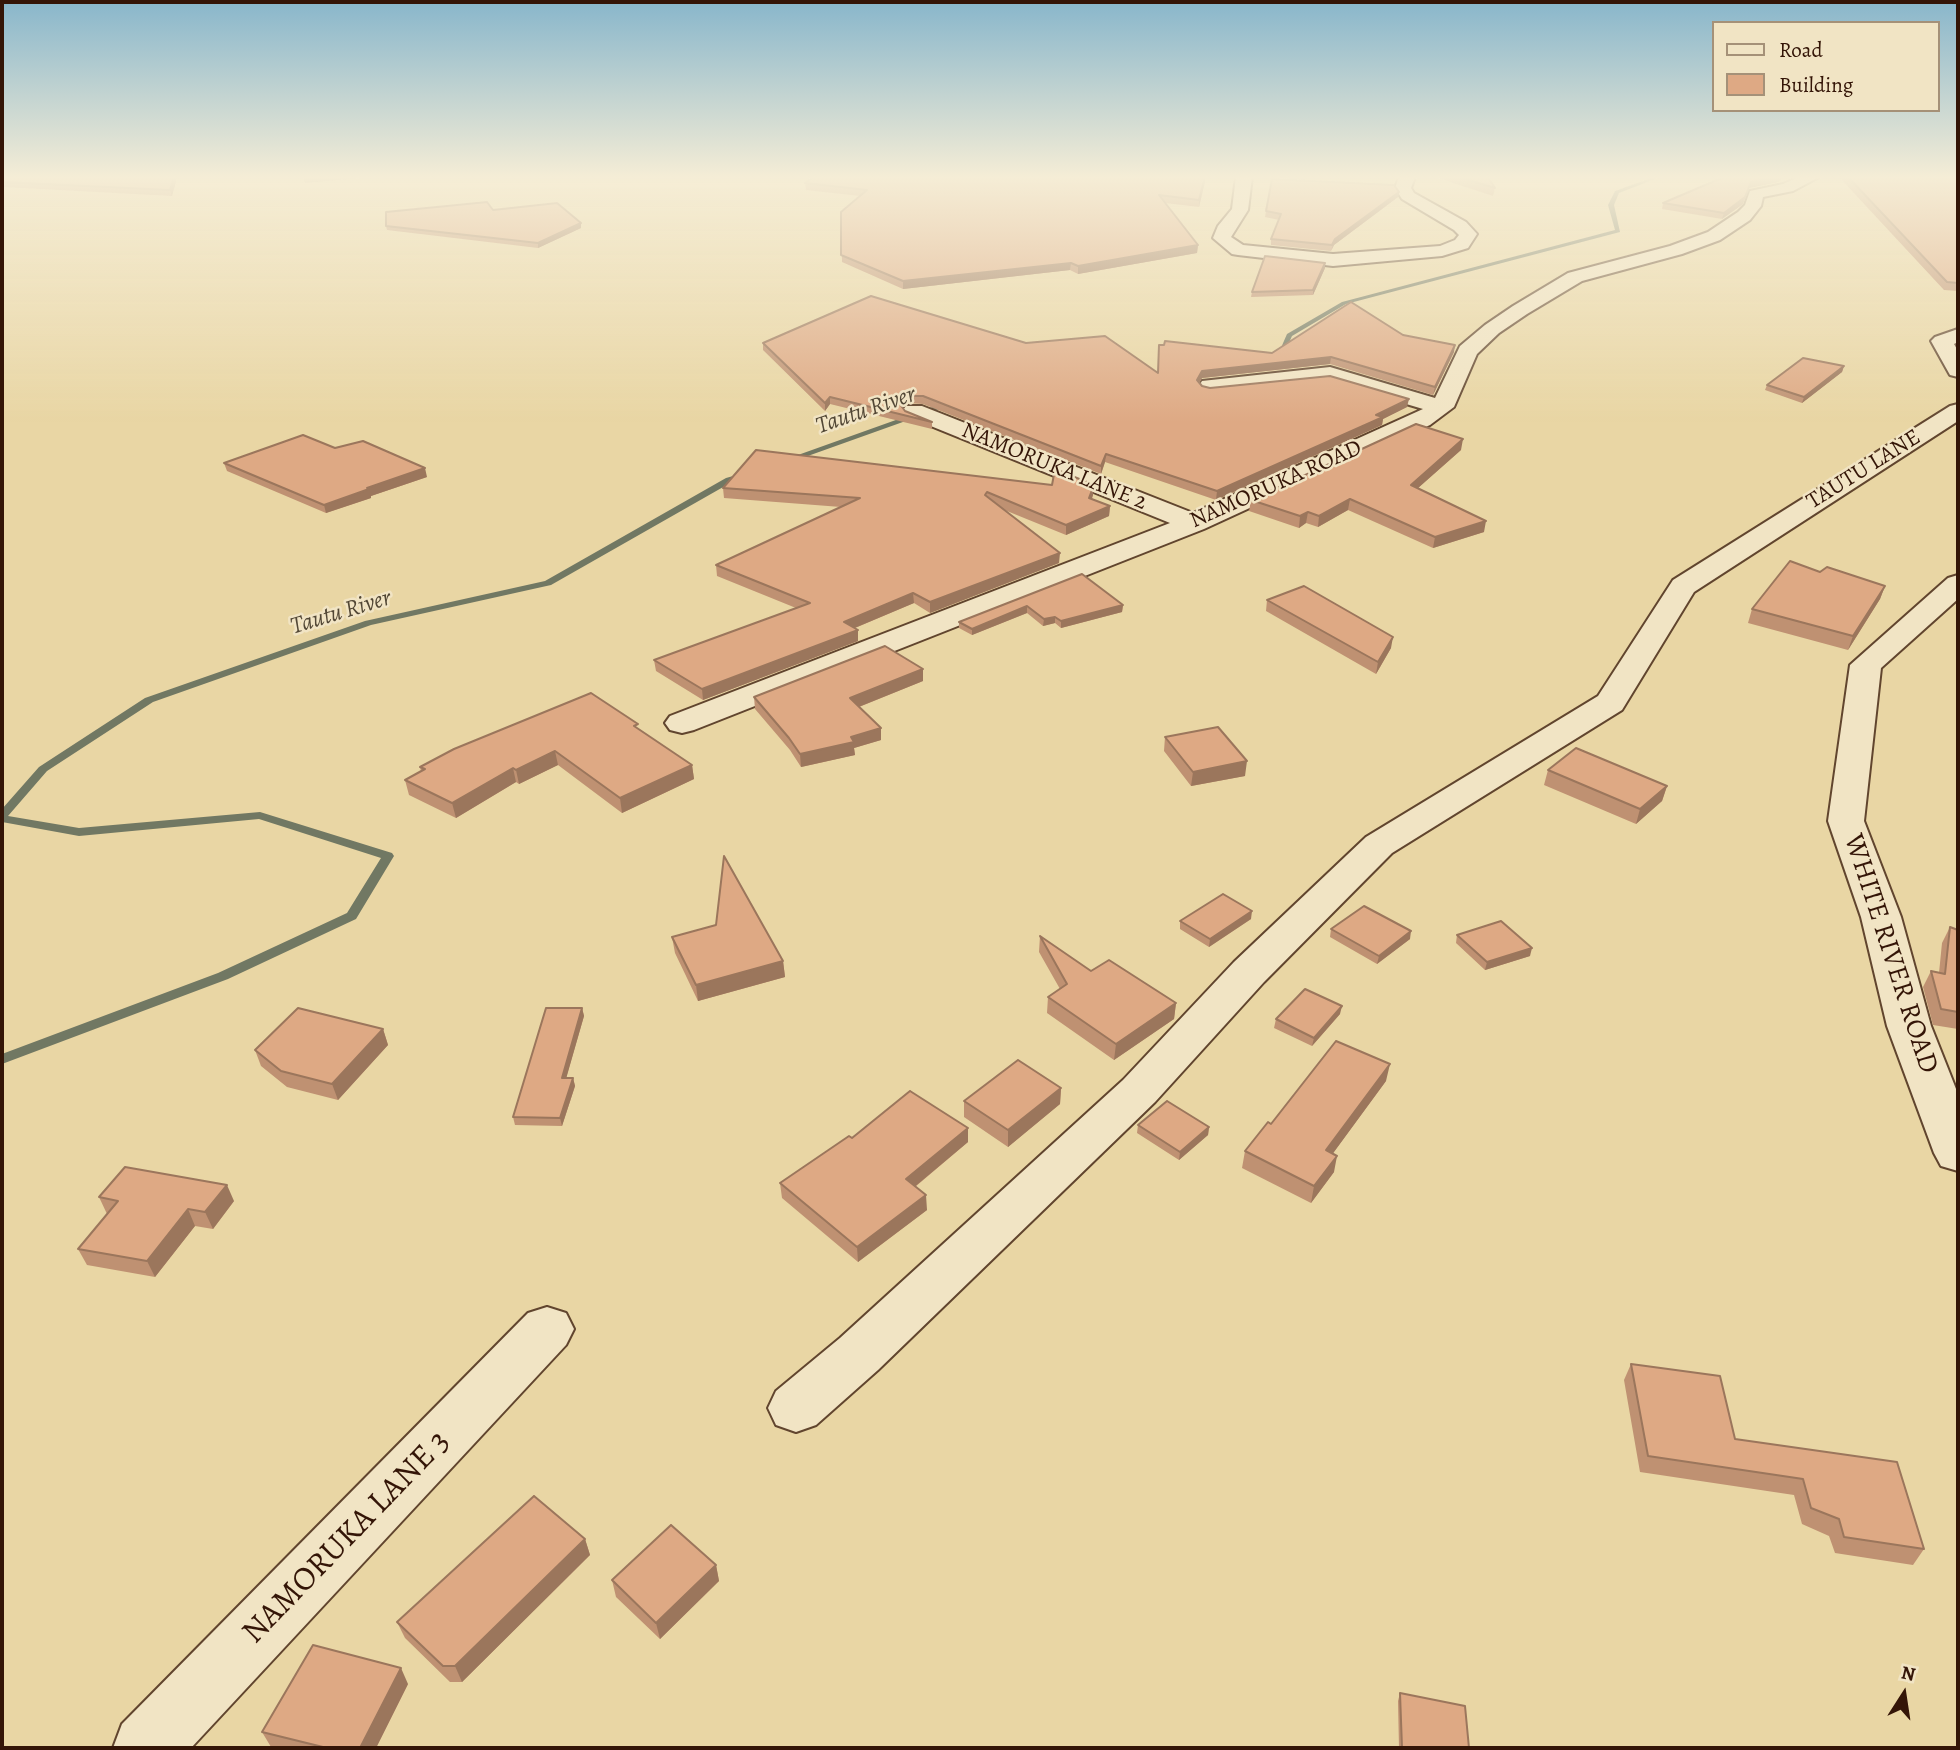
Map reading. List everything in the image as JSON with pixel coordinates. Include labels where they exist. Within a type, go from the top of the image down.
[{"type":"street","points":[[1320,259],[1349,259]]},
{"type":"street","points":[[1210,386],[1330,374],[1442,407],[1468,351],[1492,329],[1575,277],[1644,259]]},
{"type":"street","points":[[1958,335],[1942,341],[1958,370]]},
{"type":"street","name":"NAMORUKA ROAD","points":[[682,723],[1194,523],[1422,420],[1442,407]]},
{"type":"street","name":"NAMORUKA LANE 2","points":[[914,411],[1194,523]]},
{"type":"street","name":"TAUTU LANE","points":[[796,1408],[859,1354],[1139,1091],[1249,972],[1378,845],[1610,703],[1683,586],[1958,411]]},
{"type":"street","name":"WHITE RIVER ROAD","points":[[1958,584],[1866,665],[1846,821],[1881,917],[1909,1026],[1958,1153]]},
{"type":"street","name":"NAMORUKA LANE 3","points":[[146,1748],[547,1329]]},
{"type":"building","points":[[850,259],[1120,259],[1078,266],[1071,263],[903,281]]},
{"type":"building","points":[[1264,259],[1325,263],[1313,290],[1252,292]]},
{"type":"building","points":[[1925,259],[1958,259],[1958,283],[1947,282]]},
{"type":"building","points":[[871,296],[1026,343],[1105,336],[1158,373],[1159,345],[1164,345],[1165,341],[1272,353],[1351,302],[1403,335],[1455,345],[1435,387],[1331,357],[1202,371],[1197,380],[1202,386],[1210,388],[1330,376],[1409,399],[1376,415],[1383,417],[1217,491],[1106,454],[1101,466],[923,396],[906,396],[899,403],[905,411],[932,422],[830,397],[825,403],[763,343]]},
{"type":"building","points":[[1803,358],[1844,366],[1804,397],[1767,385]]},
{"type":"building","points":[[1416,424],[1463,439],[1411,485],[1486,521],[1435,537],[1350,499],[1319,516],[1308,512],[1300,516],[1251,500]]},
{"type":"building","points":[[303,435],[335,448],[363,441],[425,468],[324,505],[224,463]]},
{"type":"building","points":[[756,450],[1052,485],[1055,469],[1094,485],[1089,498],[1110,506],[1066,525],[987,492],[985,495],[1060,553],[930,602],[913,593],[844,622],[858,630],[702,689],[654,660],[810,603],[716,565],[860,498],[723,488]]},
{"type":"building","points":[[1790,561],[1820,572],[1827,567],[1885,586],[1853,636],[1752,609]]},
{"type":"building","points":[[1082,574],[1123,605],[1061,621],[1055,617],[1044,619],[1027,606],[972,629],[959,622]]},
{"type":"building","points":[[1304,586],[1393,637],[1378,662],[1267,600]]},
{"type":"building","points":[[885,646],[923,669],[850,698],[881,728],[851,737],[854,742],[800,754],[754,697]]},
{"type":"building","points":[[591,693],[692,765],[620,798],[555,751],[516,770],[513,768],[452,803],[405,780],[425,769],[420,767],[454,749]]},
{"type":"building","points":[[1218,727],[1247,761],[1193,772],[1165,737]]},
{"type":"building","points":[[1576,748],[1667,786],[1640,809],[1548,770]]},
{"type":"building","points":[[724,856],[783,961],[696,985],[672,937],[716,925]]},
{"type":"building","points":[[1223,894],[1252,911],[1210,939],[1180,921]]},
{"type":"building","points":[[1364,906],[1411,931],[1379,956],[1331,929]]},
{"type":"building","points":[[1501,921],[1532,948],[1487,962],[1457,935]]},
{"type":"building","points":[[1950,927],[1958,930],[1958,1012],[1941,1009],[1931,971],[1945,974]]},
{"type":"building","points":[[1040,936],[1091,971],[1109,960],[1176,1003],[1116,1044],[1048,997],[1067,984]]},
{"type":"building","points":[[1305,989],[1342,1006],[1314,1038],[1276,1019]]},
{"type":"building","points":[[298,1008],[383,1029],[332,1084],[281,1071],[255,1050]]},
{"type":"building","points":[[546,1008],[582,1008],[562,1078],[573,1078],[560,1118],[513,1117]]},
{"type":"building","points":[[1336,1041],[1390,1064],[1326,1150],[1337,1156],[1314,1186],[1245,1151],[1268,1122],[1271,1124]]},
{"type":"building","points":[[1018,1060],[1061,1088],[1008,1130],[964,1101]]},
{"type":"building","points":[[910,1091],[968,1128],[906,1179],[926,1195],[857,1247],[780,1183],[849,1136],[852,1138]]},
{"type":"building","points":[[1167,1101],[1209,1127],[1180,1152],[1138,1125]]},
{"type":"building","points":[[125,1167],[227,1185],[205,1212],[188,1209],[147,1261],[78,1249],[118,1201],[99,1197]]},
{"type":"building","points":[[1631,1364],[1720,1376],[1735,1439],[1897,1462],[1924,1549],[1844,1537],[1839,1519],[1811,1508],[1803,1479],[1648,1456]]},
{"type":"building","points":[[534,1496],[585,1539],[455,1666],[443,1666],[397,1622]]},
{"type":"building","points":[[671,1525],[716,1565],[656,1623],[612,1580]]},
{"type":"building","points":[[313,1645],[401,1668],[360,1748],[327,1748],[262,1732]]},
{"type":"building","points":[[1400,1693],[1465,1706],[1469,1748],[1402,1748]]},
{"type":"waterway","name":"Tautu River","points":[[1280,357],[1289,335],[1344,303],[1513,259]]},
{"type":"waterway","name":"Tautu River","points":[[788,460],[952,403]]},
{"type":"waterway","name":"Tautu River","points":[[2,816],[43,769],[149,700],[368,623],[548,583],[729,480],[744,475]]},
{"type":"waterway","name":"Tautu River","points":[[2,819],[79,832],[260,815],[388,856],[352,916],[223,976],[2,1059]]}]
